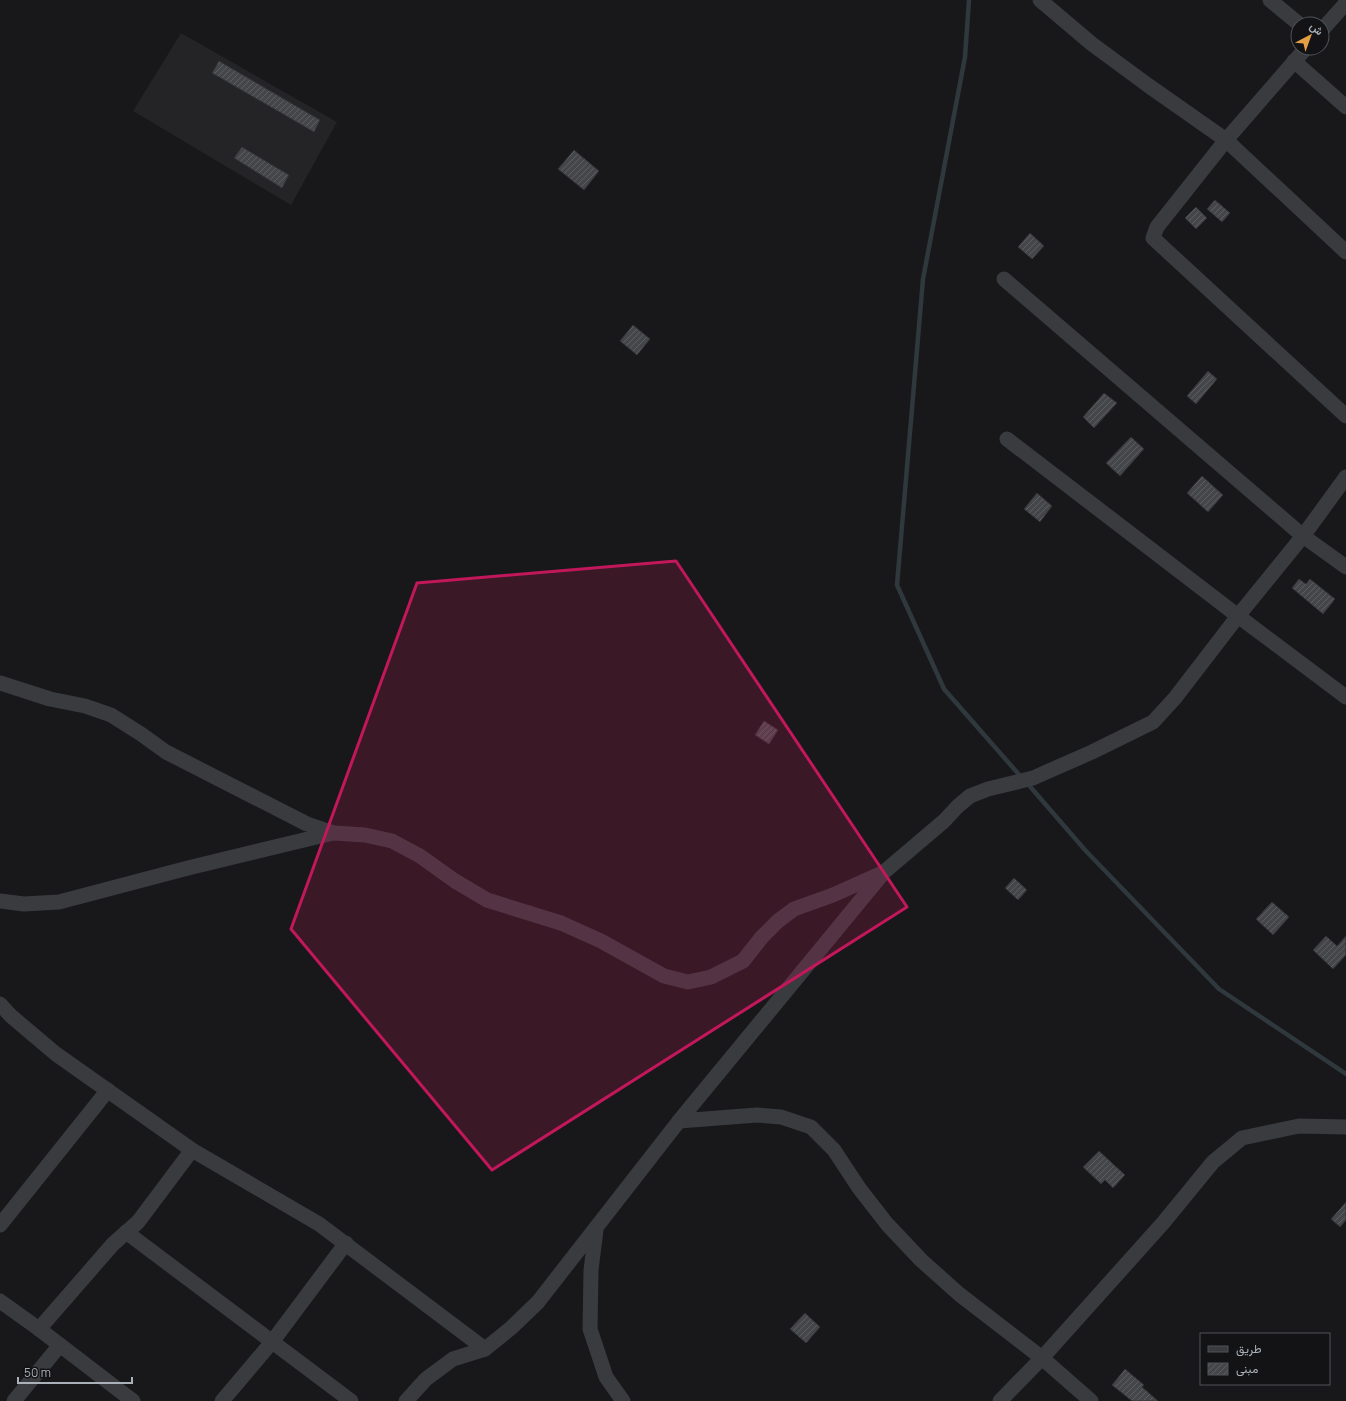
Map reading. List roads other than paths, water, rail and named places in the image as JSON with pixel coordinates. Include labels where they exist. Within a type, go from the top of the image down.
[{"type":"street","points":[[1040,0],[1092,44],[1226,140],[1346,252]]},
{"type":"street","points":[[1270,0],[1290,17]]},
{"type":"street","points":[[1330,21],[1346,3]]},
{"type":"street","points":[[1299,56],[1226,140],[1157,227],[1153,238],[1346,416]]},
{"type":"street","points":[[1294,61],[1346,107]]},
{"type":"street","points":[[1004,279],[1302,536],[1346,567]]},
{"type":"street","points":[[1007,439],[1346,697]]},
{"type":"street","points":[[406,1401],[426,1379],[453,1359],[485,1348],[511,1328],[538,1302],[679,1121],[884,872],[944,821],[970,796],[988,789],[1033,778],[1092,752],[1153,722],[1175,698],[1302,536],[1346,477]]},
{"type":"street","points":[[0,683],[50,699],[85,706],[111,715],[166,752],[307,824],[334,833],[365,835],[392,841],[420,856],[455,881],[487,900],[561,923],[600,941],[664,976],[688,982],[711,977],[743,961],[762,937],[778,921],[794,909],[833,895],[884,872]]},
{"type":"street","points":[[0,901],[24,904],[58,902],[188,868],[334,833]]},
{"type":"street","points":[[0,1004],[11,1016],[56,1054],[192,1150],[319,1224],[485,1348]]},
{"type":"street","points":[[0,1225],[108,1090]]},
{"type":"street","points":[[679,1121],[757,1115],[781,1117],[811,1128],[834,1150],[859,1188],[887,1224],[921,1260],[960,1294],[1042,1358],[1091,1401]]},
{"type":"street","points":[[1000,1401],[1042,1358],[1163,1223],[1212,1162],[1242,1138],[1299,1126],[1346,1127]]},
{"type":"street","points":[[39,1329],[113,1244],[138,1222],[192,1150]]},
{"type":"street","points":[[596,1229],[591,1270],[590,1329],[606,1378],[623,1401]]},
{"type":"street","points":[[126,1232],[351,1401]]},
{"type":"street","points":[[222,1401],[272,1342],[346,1243]]},
{"type":"street","points":[[0,1301],[133,1401]]},
{"type":"street","points":[[14,1401],[60,1345]]},
{"type":"waterway","points":[[969,0],[965,57],[923,279],[897,585],[944,689],[1022,778]]},
{"type":"waterway","points":[[1027,783],[1085,850],[1219,989],[1346,1074]]}]
